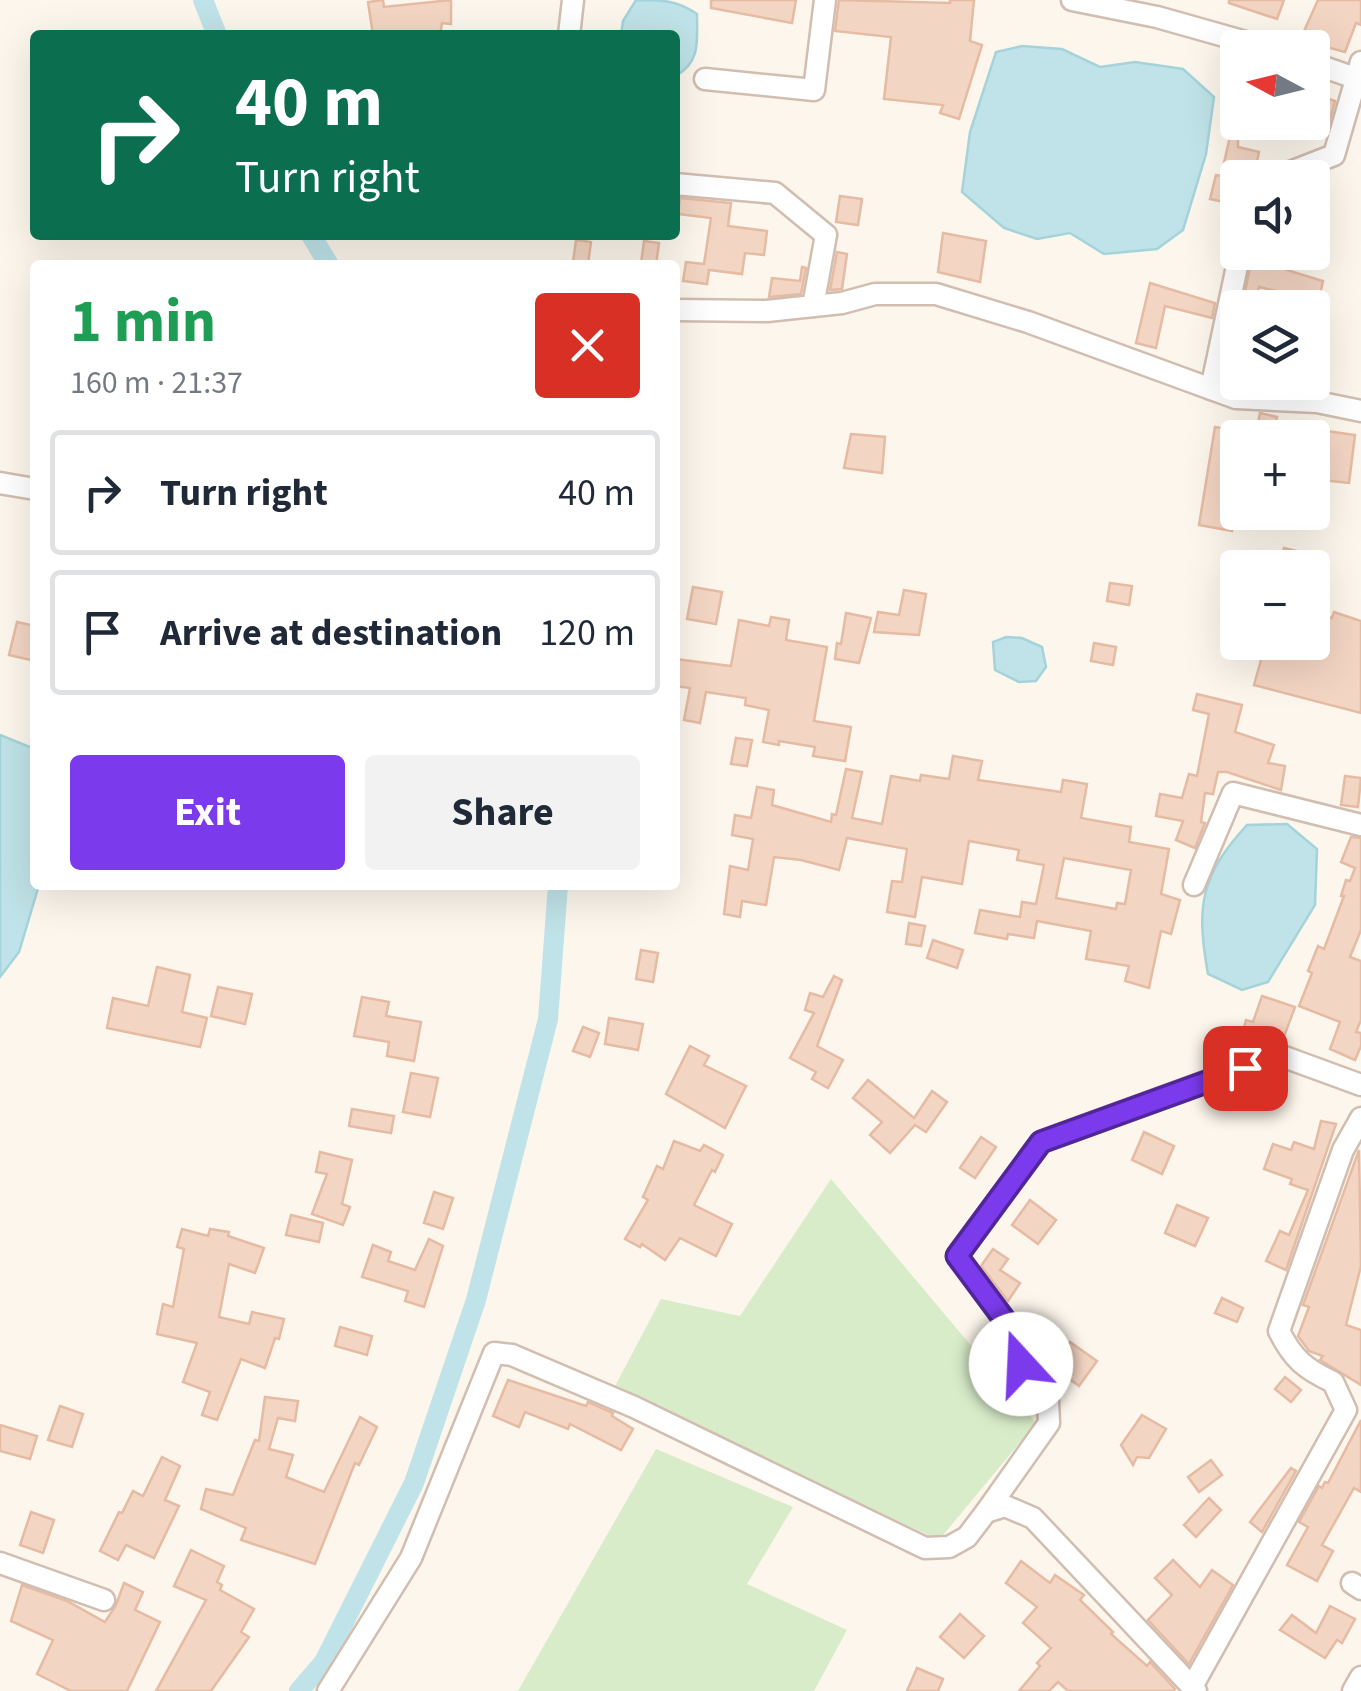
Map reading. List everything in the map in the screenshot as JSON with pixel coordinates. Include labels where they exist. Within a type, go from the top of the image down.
[{"type":"street","points":[[570,30],[573,0]]},
{"type":"street","points":[[705,79],[814,90],[825,0]]},
{"type":"street","points":[[1072,0],[1159,8],[1220,31]]},
{"type":"street","points":[[1321,160],[1334,155],[1359,74],[1330,67]]},
{"type":"street","points":[[680,184],[775,193],[826,235],[813,306]]},
{"type":"street","points":[[1211,389],[1236,270]]},
{"type":"street","points":[[680,310],[768,310],[875,294],[936,294],[1028,322],[1236,398],[1318,402],[1361,410]]},
{"type":"street","points":[[0,483],[30,488]]},
{"type":"street","points":[[1194,885],[1234,793],[1361,825]]},
{"type":"street","points":[[328,1691],[411,1558],[494,1353],[512,1355],[634,1407],[925,1548],[949,1547],[967,1537],[1049,1423],[1048,1401],[1021,1364],[1015,1334],[957,1256],[1041,1142],[1279,1055],[1361,1085]]},
{"type":"street","points":[[986,1512],[1005,1506],[1033,1518],[1194,1688],[1346,1410],[1333,1382],[1290,1354],[1279,1331],[1343,1150],[1361,1118]]},
{"type":"street","points":[[0,1563],[104,1600]]},
{"type":"street","points":[[1353,1691],[1361,1678]]},
{"type":"green space","points":[[831,1179],[1036,1423],[939,1540],[613,1390],[661,1299],[740,1316]]},
{"type":"green space","points":[[656,1449],[793,1507],[747,1584],[847,1630],[814,1691],[518,1691]]},
{"type":"water","points":[[636,0],[683,6],[697,14],[693,58],[680,73],[680,30],[622,30]]},
{"type":"water","points":[[1022,46],[1062,49],[1100,67],[1135,62],[1183,69],[1214,97],[1206,154],[1183,230],[1157,249],[1104,254],[1070,233],[1037,239],[1004,228],[962,192],[970,132],[996,52]]},
{"type":"water","points":[[1006,637],[1022,638],[1042,647],[1046,667],[1036,681],[1019,682],[995,670],[993,642]]},
{"type":"water","points":[[0,735],[30,747],[30,890],[38,890],[19,952],[0,977]]},
{"type":"water","points":[[1287,824],[1317,849],[1315,905],[1268,982],[1242,990],[1208,974],[1202,930],[1205,894],[1219,860],[1247,825]]},
{"type":"building","points":[[383,0],[384,7],[451,0],[451,24],[442,23],[441,30],[372,30],[368,2]]},
{"type":"building","points":[[711,0],[796,0],[792,23],[711,8]]},
{"type":"building","points":[[839,0],[974,0],[970,41],[982,45],[959,119],[940,113],[943,105],[884,99],[891,37],[835,31]]},
{"type":"building","points":[[1229,0],[1284,0],[1277,19]]},
{"type":"building","points":[[1318,0],[1361,0],[1361,25],[1356,23],[1345,52],[1330,48],[1330,30],[1304,30]]},
{"type":"building","points":[[1229,140],[1238,140],[1238,147],[1259,152],[1257,160],[1225,160]]},
{"type":"building","points":[[1216,175],[1220,176],[1220,201],[1210,199]]},
{"type":"building","points":[[840,196],[862,199],[858,225],[836,222]]},
{"type":"building","points":[[680,198],[731,203],[728,226],[767,231],[764,255],[745,253],[742,274],[709,270],[707,284],[683,281],[686,262],[704,264],[711,218],[680,214]]},
{"type":"building","points":[[943,233],[986,241],[980,282],[938,272]]},
{"type":"building","points":[[576,240],[591,242],[589,260],[573,260]]},
{"type":"building","points":[[644,241],[659,243],[657,260],[641,260]]},
{"type":"building","points":[[837,252],[847,254],[842,289],[830,290]]},
{"type":"building","points":[[802,267],[806,268],[801,294],[769,297],[772,278],[800,281]]},
{"type":"building","points":[[1249,270],[1287,270],[1323,281],[1321,290],[1246,290]]},
{"type":"building","points":[[1150,283],[1215,303],[1212,318],[1165,306],[1156,348],[1136,343]]},
{"type":"building","points":[[1260,413],[1277,417],[1276,420],[1259,420]]},
{"type":"building","points":[[1215,427],[1220,428],[1220,529],[1199,525]]},
{"type":"building","points":[[1330,431],[1355,435],[1349,483],[1330,481]]},
{"type":"building","points":[[851,434],[885,437],[882,473],[844,468]]},
{"type":"building","points":[[1110,583],[1132,586],[1129,605],[1107,601]]},
{"type":"building","points":[[693,587],[722,592],[716,624],[687,619]]},
{"type":"building","points":[[904,590],[926,594],[919,635],[874,632],[878,612],[899,615]]},
{"type":"building","points":[[1334,612],[1361,621],[1361,713],[1254,685],[1261,660],[1330,660]]},
{"type":"building","points":[[846,613],[871,618],[859,663],[835,659]]},
{"type":"building","points":[[771,617],[789,620],[786,640],[827,647],[814,721],[851,727],[845,761],[813,756],[815,747],[763,742],[769,710],[745,705],[746,698],[706,692],[700,723],[684,720],[690,688],[680,687],[680,660],[731,666],[739,620],[769,626]]},
{"type":"building","points":[[17,622],[30,625],[30,660],[9,655]]},
{"type":"building","points":[[1094,643],[1116,647],[1113,665],[1091,661]]},
{"type":"building","points":[[1197,694],[1242,705],[1235,732],[1274,745],[1268,763],[1285,766],[1281,790],[1218,772],[1213,794],[1205,793],[1201,822],[1205,823],[1195,848],[1176,840],[1183,821],[1156,816],[1160,794],[1182,798],[1189,774],[1197,776],[1209,714],[1193,710]]},
{"type":"building","points":[[736,738],[752,740],[747,766],[731,764]]},
{"type":"building","points":[[953,756],[982,761],[978,780],[1061,792],[1063,780],[1087,784],[1081,818],[1131,827],[1129,842],[1169,849],[1161,894],[1180,900],[1171,934],[1161,931],[1149,988],[1125,981],[1129,966],[1086,959],[1091,931],[1037,921],[1034,938],[1008,934],[1007,939],[975,933],[980,910],[1020,917],[1022,902],[1036,904],[1044,865],[1017,860],[1019,850],[969,841],[962,884],[922,877],[915,917],[887,912],[892,881],[902,882],[907,849],[847,838],[839,870],[774,857],[766,905],[742,901],[740,917],[724,914],[730,866],[748,870],[753,839],[732,835],[735,815],[751,818],[757,787],[774,790],[772,805],[831,822],[846,769],[862,772],[852,818],[882,824],[891,776],[920,781],[921,775],[949,779]],"holes":[[[1064,858],[1131,870],[1125,904],[1117,903],[1116,909],[1056,898]]]},
{"type":"building","points":[[1345,776],[1361,778],[1358,807],[1341,805]]},
{"type":"building","points":[[1351,837],[1361,838],[1361,930],[1350,957],[1361,961],[1361,1020],[1356,1032],[1361,1033],[1361,1046],[1355,1060],[1330,1049],[1340,1022],[1299,1006],[1318,946],[1324,949],[1346,880],[1350,881],[1355,868],[1341,862]]},
{"type":"building","points":[[909,923],[925,926],[921,946],[906,944]]},
{"type":"building","points":[[933,940],[963,950],[957,968],[927,958]]},
{"type":"building","points":[[641,950],[658,953],[653,982],[636,979]]},
{"type":"building","points":[[157,967],[190,975],[182,1012],[207,1018],[200,1047],[107,1028],[113,998],[148,1006]]},
{"type":"building","points":[[834,976],[842,980],[817,1046],[843,1060],[828,1088],[812,1079],[816,1072],[790,1058],[814,1013],[805,1010],[810,993],[823,997]]},
{"type":"building","points":[[218,987],[252,994],[245,1024],[211,1016]]},
{"type":"building","points":[[1262,996],[1295,1007],[1282,1042],[1269,1044],[1242,1036],[1246,1020],[1253,1022]]},
{"type":"building","points":[[362,997],[389,1002],[386,1016],[421,1022],[414,1061],[387,1056],[389,1042],[354,1036]]},
{"type":"building","points":[[609,1018],[643,1024],[638,1050],[605,1044]]},
{"type":"building","points":[[583,1027],[599,1033],[590,1057],[573,1051]]},
{"type":"building","points":[[690,1046],[709,1056],[704,1065],[746,1086],[725,1128],[666,1094]]},
{"type":"building","points":[[411,1073],[438,1078],[430,1117],[403,1112]]},
{"type":"building","points":[[868,1080],[914,1118],[932,1091],[947,1102],[926,1132],[915,1125],[890,1153],[870,1135],[882,1122],[853,1098]]},
{"type":"building","points":[[352,1109],[394,1116],[391,1133],[349,1126]]},
{"type":"building","points":[[1321,1121],[1336,1124],[1286,1270],[1266,1261],[1280,1231],[1289,1235],[1308,1190],[1290,1184],[1292,1179],[1264,1169],[1273,1144],[1291,1150],[1294,1142],[1314,1149]]},
{"type":"building","points":[[1144,1132],[1174,1146],[1162,1174],[1132,1160]]},
{"type":"building","points":[[981,1137],[996,1147],[975,1178],[960,1168]]},
{"type":"building","points":[[674,1141],[700,1151],[704,1145],[723,1155],[694,1205],[732,1224],[716,1256],[680,1238],[665,1260],[642,1244],[640,1247],[625,1239],[648,1200],[643,1197],[657,1166],[663,1169]]},
{"type":"building","points":[[1359,1150],[1361,1266],[1346,1325],[1361,1330],[1361,1385],[1320,1360],[1323,1356],[1309,1351],[1298,1336],[1309,1307],[1303,1305]]},
{"type":"building","points":[[320,1152],[352,1160],[342,1204],[350,1207],[343,1225],[312,1214],[327,1174],[316,1172]]},
{"type":"building","points":[[434,1192],[453,1198],[443,1229],[424,1223]]},
{"type":"building","points":[[1030,1200],[1056,1220],[1038,1244],[1012,1225]]},
{"type":"building","points":[[1177,1205],[1208,1218],[1195,1246],[1165,1233]]},
{"type":"building","points":[[291,1215],[323,1223],[319,1242],[286,1235]]},
{"type":"building","points":[[182,1229],[208,1236],[210,1229],[229,1232],[228,1236],[264,1248],[255,1273],[229,1264],[219,1317],[249,1324],[252,1312],[284,1319],[265,1368],[241,1359],[217,1420],[202,1415],[210,1392],[183,1382],[197,1343],[157,1334],[163,1304],[173,1307],[184,1249],[177,1247]]},
{"type":"building","points":[[429,1239],[443,1246],[424,1307],[405,1301],[408,1291],[362,1277],[373,1245],[391,1252],[388,1261],[415,1270]]},
{"type":"building","points":[[993,1249],[1008,1259],[1000,1270],[1020,1283],[1008,1301],[981,1266]]},
{"type":"building","points":[[1222,1298],[1243,1308],[1237,1322],[1215,1313]]},
{"type":"building","points":[[340,1327],[372,1336],[367,1355],[335,1346]]},
{"type":"building","points":[[1070,1342],[1097,1361],[1079,1386],[1052,1366]]},
{"type":"building","points":[[1285,1377],[1301,1390],[1291,1402],[1275,1389]]},
{"type":"building","points":[[508,1380],[586,1406],[588,1402],[613,1413],[633,1429],[621,1450],[570,1424],[568,1429],[525,1412],[519,1427],[493,1416]]},
{"type":"building","points":[[265,1397],[298,1401],[295,1421],[278,1418],[269,1449],[293,1455],[286,1477],[324,1492],[360,1417],[377,1427],[359,1465],[355,1463],[315,1564],[241,1540],[246,1528],[201,1509],[206,1489],[233,1495],[255,1440],[259,1441]]},
{"type":"building","points":[[60,1406],[83,1414],[72,1447],[48,1440]]},
{"type":"building","points":[[1142,1415],[1166,1429],[1149,1458],[1137,1457],[1133,1465],[1121,1445]]},
{"type":"building","points":[[1361,1420],[1361,1492],[1354,1488],[1322,1545],[1333,1551],[1317,1581],[1287,1565],[1308,1527],[1299,1522],[1319,1486],[1328,1483]]},
{"type":"building","points":[[0,1425],[37,1436],[30,1459],[0,1451]]},
{"type":"building","points":[[162,1457],[180,1466],[165,1500],[179,1506],[154,1558],[126,1545],[118,1560],[100,1551],[133,1491],[143,1496]]},
{"type":"building","points":[[1211,1460],[1222,1475],[1199,1492],[1188,1477]]},
{"type":"building","points":[[1291,1468],[1296,1471],[1262,1532],[1250,1522]]},
{"type":"building","points":[[1209,1498],[1221,1510],[1196,1537],[1184,1525]]},
{"type":"building","points":[[31,1512],[54,1520],[43,1553],[20,1545]]},
{"type":"building","points":[[191,1550],[224,1566],[217,1582],[222,1585],[220,1590],[254,1609],[241,1632],[249,1637],[211,1691],[156,1691],[206,1600],[174,1586]]},
{"type":"building","points":[[1173,1560],[1200,1587],[1212,1570],[1233,1585],[1189,1664],[1148,1620],[1172,1595],[1155,1578]]},
{"type":"building","points":[[1021,1561],[1050,1583],[1055,1575],[1084,1595],[1080,1600],[1111,1634],[1147,1666],[1150,1662],[1175,1689],[1068,1691],[1058,1682],[1049,1691],[1019,1691],[1051,1648],[1023,1623],[1037,1607],[1006,1583]]},
{"type":"building","points":[[124,1583],[143,1592],[135,1610],[160,1622],[127,1691],[71,1691],[37,1674],[53,1640],[11,1621],[22,1585],[67,1601],[105,1622]]},
{"type":"building","points":[[1330,1606],[1355,1619],[1342,1643],[1337,1640],[1325,1658],[1280,1630],[1292,1615],[1316,1633]]},
{"type":"building","points":[[960,1614],[984,1636],[964,1658],[940,1637]]},
{"type":"building","points":[[917,1668],[943,1679],[938,1691],[907,1691]]},
{"type":"waterway","points":[[203,0],[215,30]]},
{"type":"waterway","points":[[314,240],[326,260]]},
{"type":"waterway","points":[[299,1691],[324,1662],[414,1483],[476,1300],[548,1019],[558,890]]},
{"type":"route","points":[[1021,1364],[1015,1334],[957,1256],[1041,1142],[1245,1068]]}]
